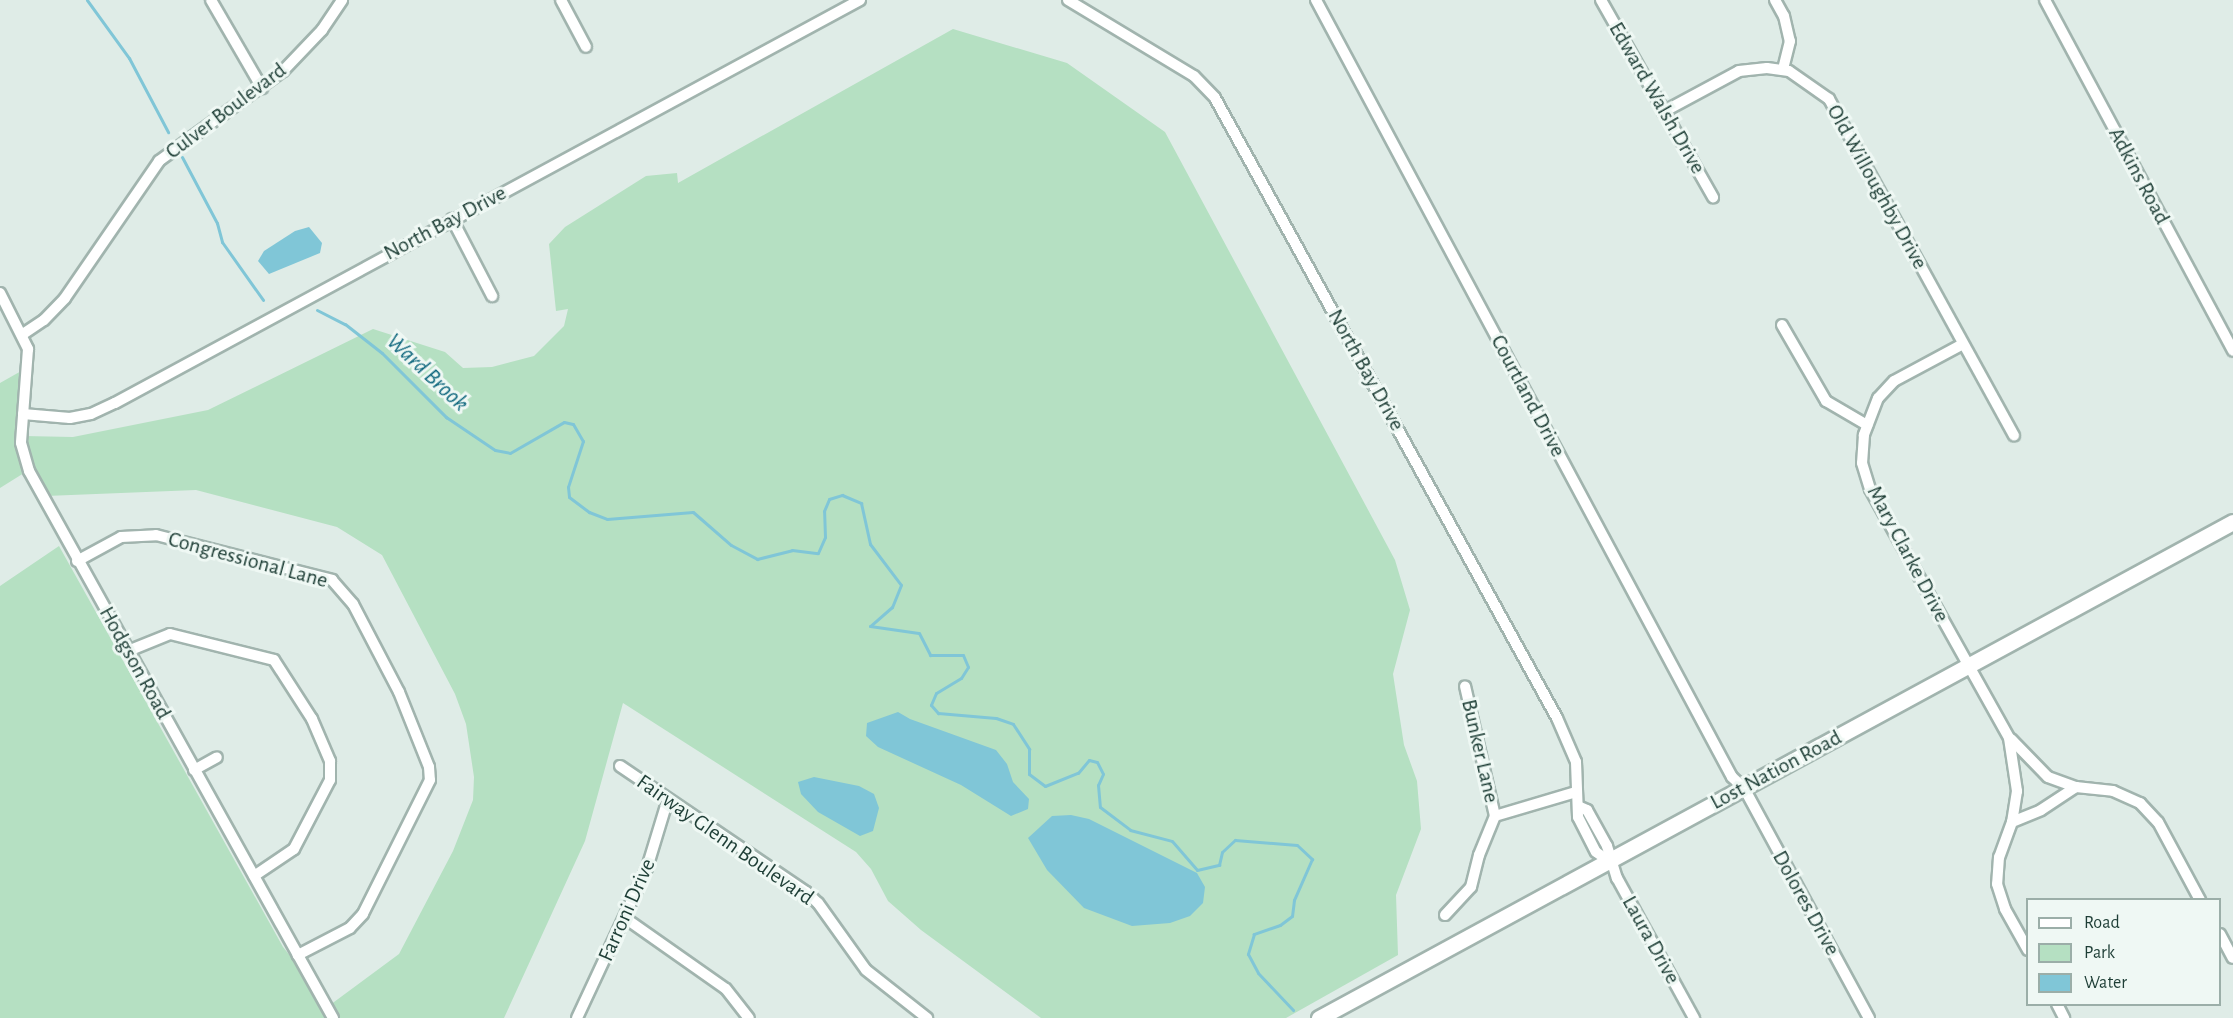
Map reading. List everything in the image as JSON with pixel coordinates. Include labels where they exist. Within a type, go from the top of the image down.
[{"type":"street","points":[[211,0],[262,88]]},
{"type":"street","name":"Culver Boulevard","points":[[23,334],[44,320],[65,298],[159,161],[262,88],[307,47],[342,0]]},
{"type":"street","points":[[561,0],[586,47]]},
{"type":"street","name":"North Bay Drive","points":[[23,414],[70,418],[91,414],[860,0]]},
{"type":"street","name":"North Bay Drive","points":[[1068,0],[1194,76],[1215,98],[1557,718],[1576,762],[1578,806],[1587,810],[1607,846],[1609,861]]},
{"type":"street","name":"Courtland Drive","points":[[1316,0],[1730,774],[1744,788]]},
{"type":"street","name":"Edward Walsh Drive","points":[[1602,0],[1713,196]]},
{"type":"street","points":[[1775,0],[1790,41],[1782,70]]},
{"type":"street","name":"Adkins Road","points":[[2045,0],[2233,351]]},
{"type":"street","name":"Old Willoughby Drive","points":[[1664,112],[1739,71],[1782,70],[1807,81],[1829,99],[2014,436]]},
{"type":"street","points":[[452,219],[492,296]]},
{"type":"street","name":"Hodgson Road","points":[[0,293],[23,334],[29,360],[21,443],[25,459],[77,561],[333,1018]]},
{"type":"street","points":[[1782,325],[1826,401],[1842,414],[1867,425]]},
{"type":"street","name":"Mary Clarke Drive","points":[[1963,344],[1894,381],[1878,398],[1867,425],[1862,463],[1870,489],[2009,738]]},
{"type":"street","name":"Lost Nation Road","points":[[1319,1018],[2233,522]]},
{"type":"street","name":"Congressional Lane","points":[[77,561],[121,537],[139,533],[156,535],[332,580],[354,604],[399,692],[429,767],[430,780],[363,914],[350,928],[298,955]]},
{"type":"street","points":[[128,651],[170,634],[274,660],[312,719],[330,761],[330,780],[294,849],[254,876]]},
{"type":"street","name":"Bunker Lane","points":[[1445,915],[1471,887],[1479,855],[1496,816],[1465,686]]},
{"type":"street","points":[[2009,738],[2048,777],[2076,787],[2113,791],[2140,803],[2158,822],[2199,898]]},
{"type":"street","points":[[2009,738],[2017,790],[2012,822],[1999,857],[1997,884],[2005,909],[2026,946]]},
{"type":"street","points":[[194,770],[217,757]]},
{"type":"street","name":"Fairway Glenn Boulevard","points":[[620,766],[806,892],[818,903],[866,970],[927,1018]]},
{"type":"street","points":[[2012,822],[2041,810],[2076,787]]},
{"type":"street","name":"Dolores Drive","points":[[1744,788],[1869,1018]]},
{"type":"street","name":"Bunker Lane","points":[[1496,816],[1576,792]]},
{"type":"street","name":"Farroni Drive","points":[[578,1018],[625,918],[653,850],[668,799]]},
{"type":"street","name":"Laura Drive","points":[[1609,861],[1694,1018]]},
{"type":"street","points":[[625,918],[726,988],[749,1018]]},
{"type":"street","points":[[2221,936],[2233,958]]},
{"type":"green space","points":[[953,29],[1067,63],[1165,132],[1395,560],[1410,610],[1393,674],[1404,745],[1417,781],[1421,829],[1396,895],[1398,955],[1286,1018],[1041,1018],[921,930],[888,901],[871,869],[856,852],[623,703],[585,841],[504,1018],[0,1018],[0,586],[59,546],[283,947],[330,1005],[399,954],[453,851],[473,800],[474,777],[466,724],[455,694],[382,555],[337,527],[196,490],[46,496],[24,436],[73,437],[208,410],[373,329],[445,352],[463,368],[492,367],[534,356],[564,326],[568,309],[556,311],[549,244],[565,227],[646,176],[677,173],[678,183]]},
{"type":"green space","points":[[23,370],[15,424],[17,455],[24,473],[0,488],[0,383]]},
{"type":"water","points":[[309,227],[322,243],[320,253],[269,274],[258,261],[264,251],[295,231]]},
{"type":"water","points":[[898,712],[910,719],[996,750],[1007,764],[1013,782],[1029,799],[1028,809],[1011,816],[961,785],[878,747],[866,736],[867,723]]},
{"type":"water","points":[[814,777],[859,786],[874,794],[879,808],[873,831],[860,836],[818,812],[801,794],[798,782]]},
{"type":"water","points":[[1071,815],[1089,819],[1197,873],[1205,887],[1203,903],[1190,916],[1170,923],[1132,926],[1084,908],[1047,870],[1028,838],[1052,816]]},
{"type":"waterway","name":"Ward Brook","points":[[87,0],[129,58],[168,132]]},
{"type":"waterway","name":"Ward Brook","points":[[182,157],[217,223],[222,242],[263,300]]},
{"type":"waterway","name":"Ward Brook","points":[[317,310],[345,324],[382,353],[446,417],[495,450],[510,453],[564,422],[573,424],[583,441],[568,487],[569,497],[589,512],[607,519],[693,512],[731,545],[757,559],[792,550],[818,553],[825,537],[824,511],[829,499],[842,495],[861,503],[870,544],[901,585],[892,607],[870,626],[919,633],[930,655],[963,655],[968,667],[961,678],[936,693],[931,705],[938,713],[996,718],[1013,724],[1029,749],[1029,774],[1045,786],[1078,773],[1089,760],[1097,762],[1103,774],[1098,785],[1100,807],[1130,830],[1172,841],[1197,870],[1219,865],[1222,852],[1235,840],[1297,845],[1312,859],[1294,900],[1292,916],[1280,925],[1254,934],[1248,954],[1258,973],[1293,1010]]}]
